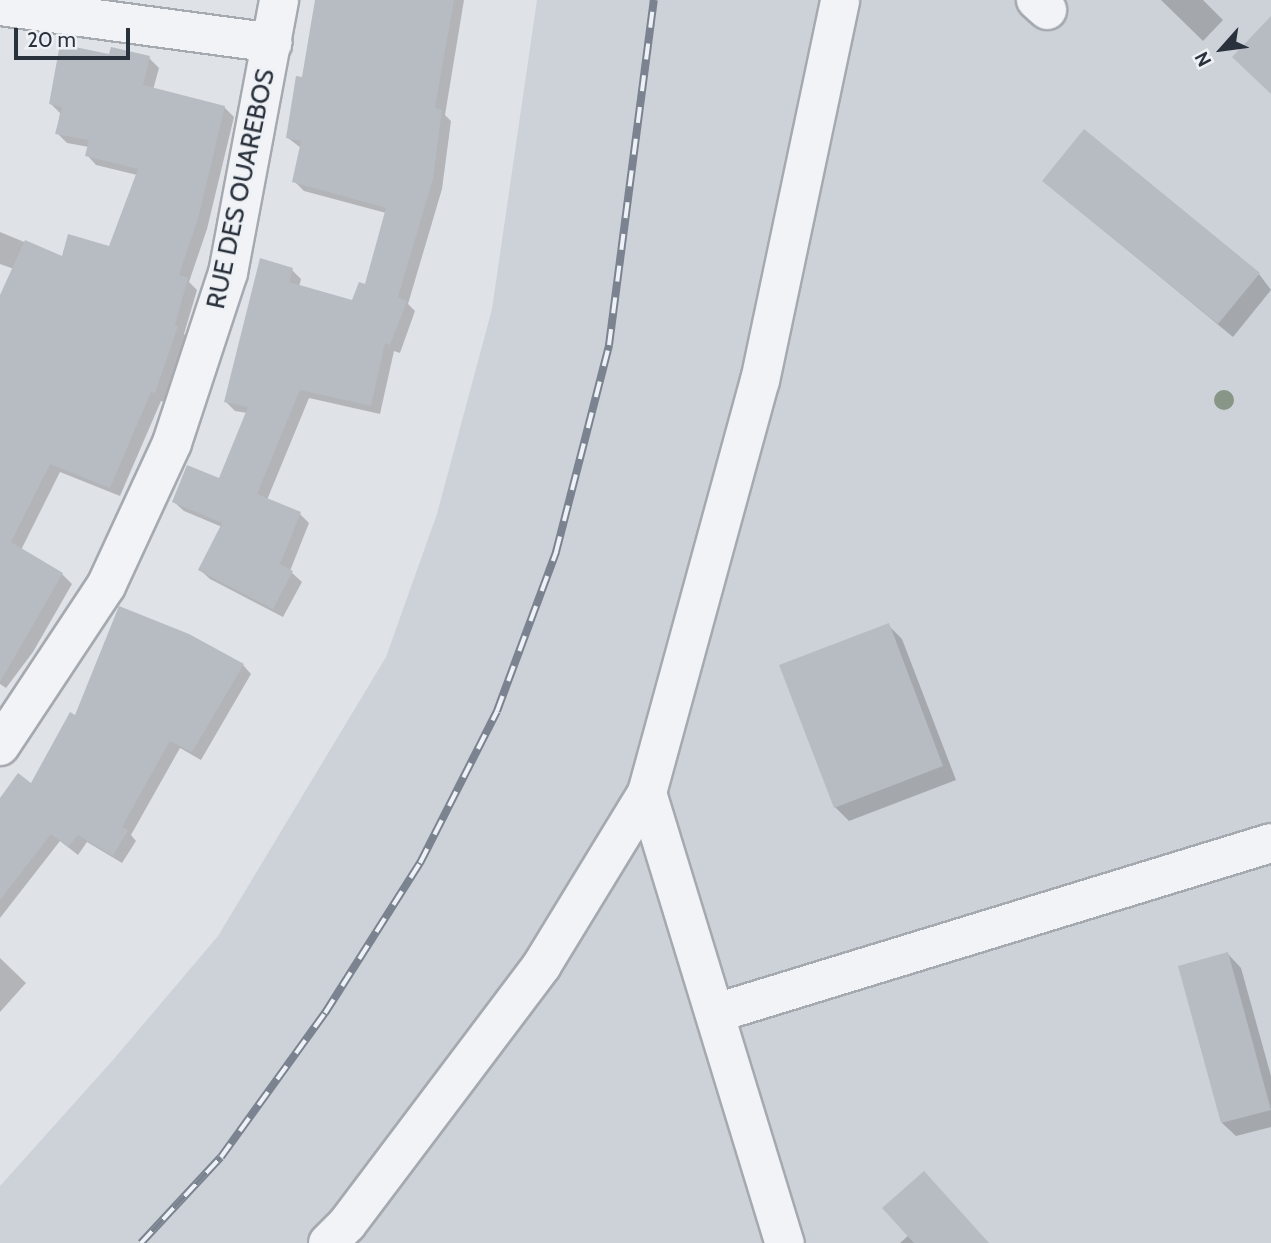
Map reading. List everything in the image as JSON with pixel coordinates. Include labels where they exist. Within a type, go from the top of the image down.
[{"type":"street","name":"RUE DES OUAREBOS","points":[[0,746],[106,586],[172,443],[228,273],[279,0]]},
{"type":"street","points":[[328,1243],[347,1224],[542,965],[647,793],[760,381],[841,0]]},
{"type":"street","points":[[0,6],[273,43]]},
{"type":"street","points":[[647,793],[785,1243]]},
{"type":"street","points":[[716,1013],[1271,844]]},
{"type":"shaded area","points":[[537,0],[1271,0],[1271,1243],[0,1243],[0,1186],[113,1060],[218,936],[386,657],[437,514],[492,309]]},
{"type":"building","points":[[315,0],[454,0],[435,108],[442,110],[433,179],[398,297],[407,301],[390,345],[385,343],[371,406],[300,390],[257,494],[301,512],[280,564],[293,571],[273,609],[198,570],[222,523],[172,502],[187,465],[219,478],[248,407],[224,402],[260,258],[293,268],[289,282],[352,300],[359,282],[365,284],[386,208],[292,182],[301,141],[286,138],[296,76],[302,77]]},
{"type":"building","points":[[1271,16],[1271,94],[1232,57]]},
{"type":"building","points":[[60,44],[109,54],[111,47],[150,56],[143,85],[225,106],[198,219],[179,275],[188,278],[175,325],[178,326],[155,393],[151,392],[110,488],[50,464],[11,542],[63,573],[0,682],[0,295],[25,240],[62,256],[68,234],[109,246],[138,169],[85,156],[89,140],[55,134],[62,107],[49,104]]},
{"type":"building","points":[[1084,129],[1260,273],[1218,324],[1042,181]]},
{"type":"building","points":[[119,606],[189,634],[244,664],[192,752],[170,741],[122,827],[128,830],[113,856],[78,835],[68,847],[51,834],[0,900],[0,798],[18,773],[31,783],[70,712],[75,715]]},
{"type":"building","points":[[889,623],[943,766],[834,808],[779,665]]},
{"type":"building","points":[[1228,952],[1271,1110],[1221,1123],[1178,966]]},
{"type":"building","points":[[924,1171],[989,1243],[914,1243],[882,1208]]},
{"type":"railway","points":[[141,1243],[221,1157],[325,1013],[420,863],[497,711],[556,552],[609,345],[654,0]]}]
